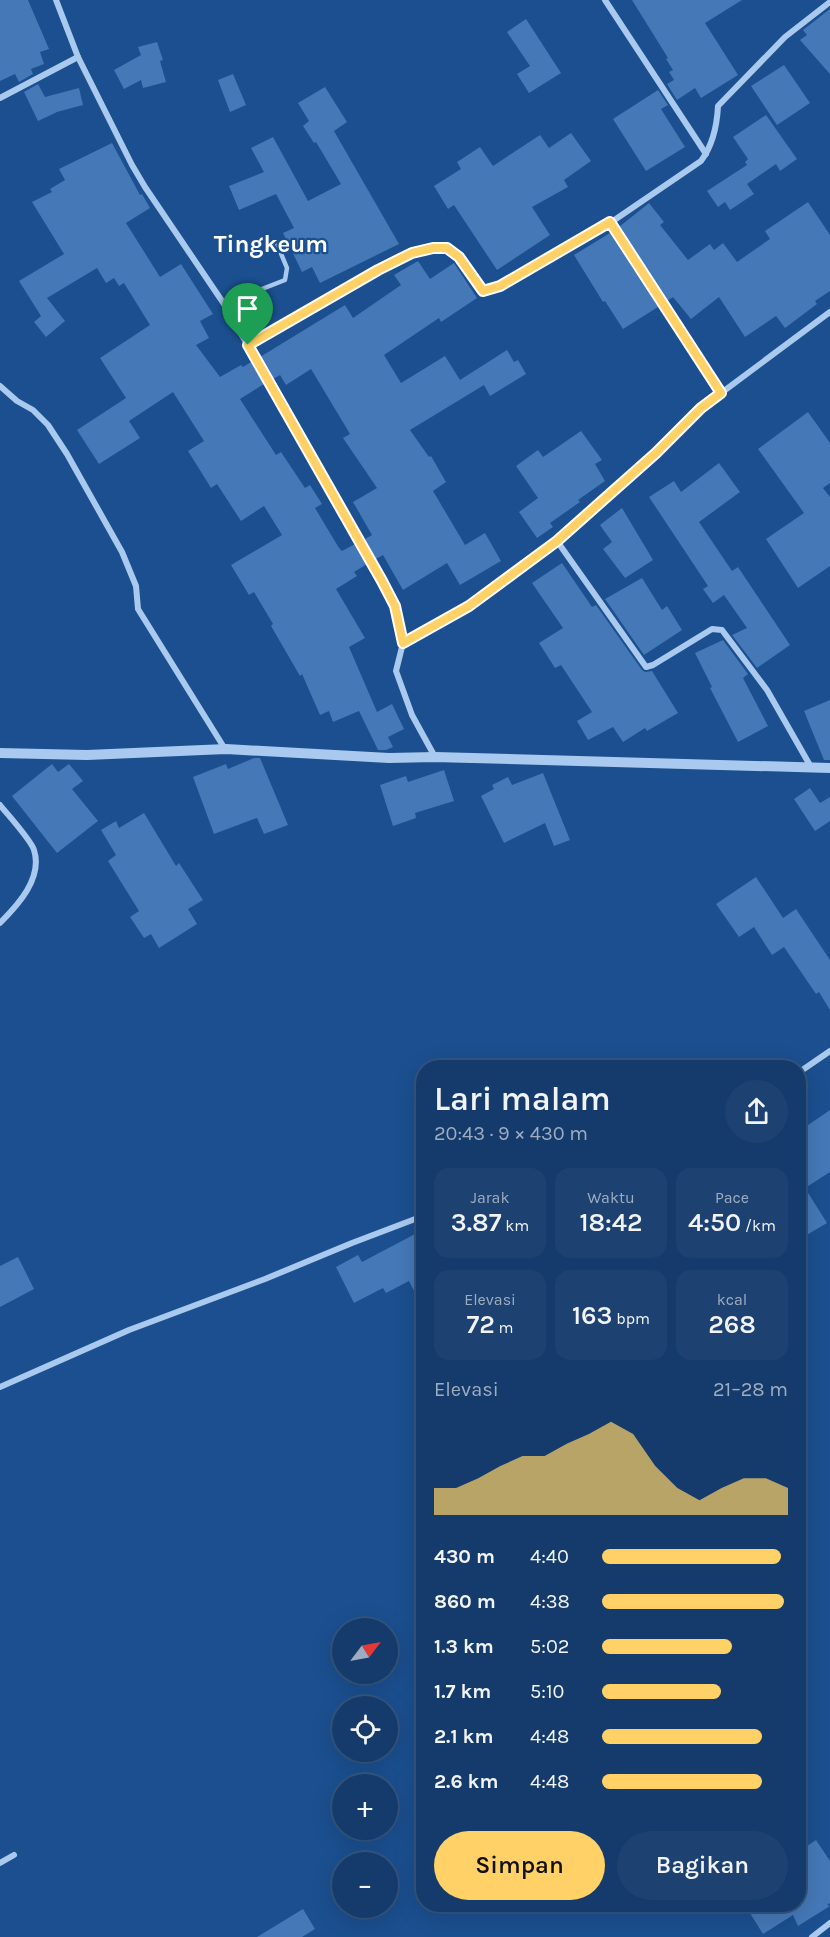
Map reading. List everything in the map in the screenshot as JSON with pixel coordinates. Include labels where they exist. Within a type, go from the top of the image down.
[{"type":"street","points":[[56,0],[78,57],[145,187],[224,304],[395,606],[403,643],[396,671],[412,715],[435,757]]},
{"type":"street","points":[[606,0],[706,154]]},
{"type":"street","points":[[248,345],[378,270],[412,253],[433,248],[447,248],[459,257],[483,291],[500,286],[610,222],[701,161],[717,127],[718,106],[785,37],[830,2]]},
{"type":"street","points":[[0,98],[78,57]]},
{"type":"street","points":[[610,222],[721,393]]},
{"type":"street","points":[[403,643],[469,606],[557,541],[656,453],[701,408],[829,316]]},
{"type":"street","points":[[0,386],[17,401],[33,410],[48,425],[67,454],[122,552],[136,586],[138,609],[226,749]]},
{"type":"street","points":[[557,541],[646,667],[712,629],[722,630],[767,690],[811,767]]},
{"type":"street","points":[[0,753],[87,755],[226,749],[389,758],[435,757],[830,768]]},
{"type":"street","points":[[0,805],[34,849],[36,871],[20,903],[0,923]]},
{"type":"street","points":[[806,1068],[830,1051]]},
{"type":"street","points":[[0,1387],[129,1330],[416,1219]]},
{"type":"street","points":[[0,1863],[14,1855]]},
{"type":"street","points":[[812,1937],[830,1923]]},
{"type":"lane","points":[[224,304],[285,280],[287,268],[277,244]]},
{"type":"building","points":[[0,0],[28,0],[49,49],[40,52],[44,64],[31,69],[33,74],[19,82],[15,74],[0,81]]},
{"type":"building","points":[[632,0],[742,0],[705,23],[738,75],[701,98],[695,88],[677,100],[667,84],[674,80],[669,72],[673,70],[666,59],[668,58]]},
{"type":"building","points":[[830,9],[830,74],[800,40],[807,35],[803,30]]},
{"type":"building","points":[[526,19],[561,73],[529,93],[517,74],[530,66],[507,32]]},
{"type":"building","points":[[157,42],[163,60],[160,61],[166,82],[143,88],[141,80],[124,89],[114,70],[141,55],[138,47]]},
{"type":"building","points":[[784,65],[810,103],[777,125],[751,86]]},
{"type":"building","points":[[233,74],[246,105],[230,112],[218,80]]},
{"type":"building","points":[[38,84],[45,97],[79,88],[83,105],[57,112],[38,121],[24,92]]},
{"type":"building","points":[[325,87],[347,122],[334,131],[399,244],[320,283],[312,267],[302,272],[283,233],[294,228],[276,194],[239,210],[229,186],[264,172],[251,148],[273,137],[308,201],[341,184],[316,142],[314,143],[303,126],[309,121],[298,103]]},
{"type":"building","points":[[658,90],[668,105],[661,109],[685,147],[646,171],[613,119]]},
{"type":"building","points":[[766,115],[797,159],[780,171],[776,164],[747,184],[754,194],[730,210],[725,202],[718,207],[707,191],[747,165],[745,162],[748,159],[733,137]]},
{"type":"building","points":[[571,133],[591,161],[564,180],[568,187],[532,207],[550,235],[497,270],[454,205],[448,209],[434,186],[461,169],[457,162],[480,147],[493,166],[540,135],[549,148]]},
{"type":"building","points":[[112,143],[140,195],[142,194],[150,208],[126,223],[160,277],[181,264],[213,314],[200,321],[209,338],[196,345],[220,377],[251,362],[264,384],[240,399],[276,455],[281,452],[305,488],[310,485],[322,504],[315,508],[339,548],[342,551],[355,544],[367,564],[354,572],[357,576],[336,589],[365,638],[349,647],[377,712],[392,704],[404,729],[388,737],[393,747],[378,750],[359,711],[333,722],[329,711],[320,715],[302,674],[300,676],[271,626],[273,624],[254,592],[249,595],[231,565],[282,535],[264,506],[241,521],[217,484],[211,488],[188,451],[204,441],[173,392],[129,421],[140,438],[99,464],[77,430],[126,398],[100,358],[150,325],[124,283],[119,286],[114,278],[106,283],[97,268],[47,298],[65,321],[46,337],[34,322],[41,316],[19,281],[64,254],[32,202],[52,192],[50,189],[65,180],[59,169]]},
{"type":"building","points":[[808,202],[830,235],[830,291],[815,301],[817,304],[785,328],[776,316],[745,337],[719,297],[691,319],[673,297],[667,301],[619,227],[649,203],[664,222],[660,225],[688,260],[710,244],[714,250],[723,243],[737,262],[770,239],[765,231]]},
{"type":"building","points":[[610,233],[658,307],[623,329],[574,255]]},
{"type":"building","points":[[418,261],[430,279],[454,263],[477,298],[441,322],[439,318],[384,355],[401,383],[445,356],[460,380],[507,350],[514,362],[518,360],[526,374],[490,396],[484,385],[410,430],[429,457],[431,456],[446,482],[433,491],[465,545],[485,533],[501,561],[460,585],[447,563],[403,590],[383,555],[376,559],[365,539],[372,535],[353,502],[377,488],[343,438],[350,434],[311,369],[286,385],[280,375],[273,379],[260,357],[345,305],[353,318],[401,285],[394,275]]},
{"type":"building","points":[[808,412],[830,443],[830,483],[823,488],[830,497],[830,566],[798,588],[766,539],[804,513],[758,449]]},
{"type":"building","points":[[581,431],[602,460],[595,464],[605,481],[550,523],[553,527],[537,538],[519,512],[538,498],[516,466],[538,450],[543,457]]},
{"type":"building","points":[[719,463],[740,492],[699,522],[732,571],[738,567],[790,645],[757,668],[732,635],[747,628],[724,595],[713,603],[703,589],[708,586],[649,497],[674,481],[681,492]]},
{"type":"building","points":[[622,508],[653,560],[625,578],[603,549],[612,542],[600,525]]},
{"type":"building","points":[[562,563],[592,607],[596,605],[642,670],[652,671],[678,713],[647,731],[645,728],[623,742],[613,727],[588,740],[577,721],[592,712],[561,665],[555,668],[539,643],[563,628],[532,583]]},
{"type":"building","points":[[642,578],[662,610],[667,606],[682,630],[644,655],[605,599]]},
{"type":"building","points":[[723,640],[748,674],[743,678],[768,726],[738,742],[695,653]]},
{"type":"building","points":[[830,700],[830,760],[824,760],[804,711]]},
{"type":"building","points":[[254,758],[260,758],[288,825],[264,834],[257,818],[214,834],[193,777],[226,764],[228,769]]},
{"type":"building","points":[[52,764],[58,772],[69,764],[83,781],[72,789],[98,821],[57,853],[12,796]]},
{"type":"building","points":[[444,770],[454,801],[415,813],[416,818],[393,826],[380,785],[406,776],[408,782]]},
{"type":"building","points":[[543,773],[570,840],[554,846],[545,823],[504,843],[481,796],[494,789],[492,785],[508,777],[512,785]]},
{"type":"building","points":[[810,788],[820,803],[830,797],[830,821],[815,831],[794,799]]},
{"type":"building","points":[[144,813],[176,866],[179,863],[203,900],[188,909],[197,924],[159,948],[151,934],[144,938],[130,917],[139,911],[108,861],[116,855],[101,830],[116,821],[119,828]]},
{"type":"building","points":[[756,877],[783,918],[796,909],[830,960],[830,1010],[819,992],[816,994],[784,947],[772,955],[754,927],[739,937],[716,904]]},
{"type":"building","points":[[830,1110],[830,1172],[806,1187],[806,1126]]},
{"type":"building","points":[[806,1190],[827,1223],[806,1235]]},
{"type":"building","points":[[416,1234],[416,1294],[409,1281],[386,1293],[383,1288],[354,1303],[336,1267],[358,1255],[362,1262]]},
{"type":"building","points":[[18,1257],[34,1289],[0,1307],[0,1266]]},
{"type":"building","points":[[816,1840],[830,1861],[830,1903],[827,1905],[830,1906],[798,1926],[793,1915],[763,1934],[749,1912],[806,1912],[806,1847]]},
{"type":"building","points":[[303,1909],[315,1929],[302,1937],[257,1937]]},
{"type":"district","name":"Tingkeum","points":[[271,244]]},
{"type":"route","points":[[610,222],[721,393],[701,408],[656,453],[557,541],[469,606],[403,643],[395,606],[382,581],[248,345],[378,270],[412,253],[433,248],[447,248],[459,257],[483,291],[500,286],[610,222]]}]
